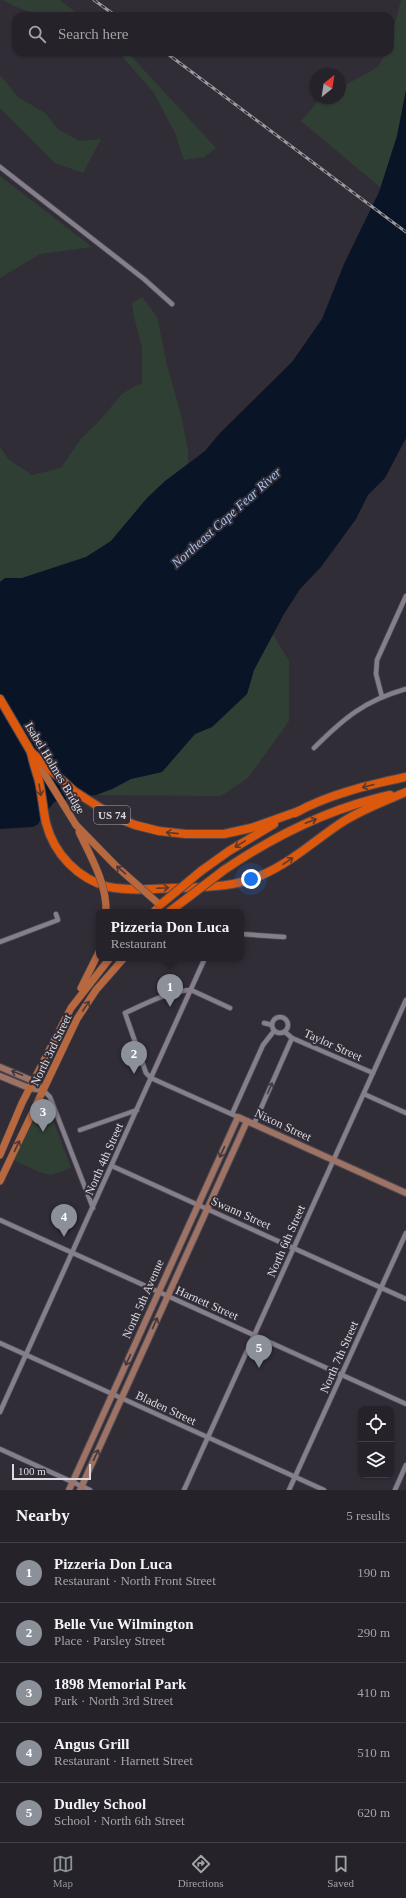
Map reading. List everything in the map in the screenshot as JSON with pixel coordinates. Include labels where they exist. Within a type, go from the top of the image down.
[{"type":"highway","name":"Isabel Holmes Bridge","points":[[0,699],[31,752]]},
{"type":"highway","name":"US 74","points":[[31,752],[72,790],[114,816],[135,825],[160,831],[211,835],[238,832],[299,811],[318,802],[362,788],[406,777]]},
{"type":"highway","name":"US 74","points":[[31,752],[46,823],[56,847],[64,859],[75,870],[89,879],[110,887],[149,889],[212,886],[250,880],[281,865],[349,818],[406,792]]},
{"type":"highway","points":[[173,909],[224,870],[264,844],[302,825],[376,798],[406,792]]},
{"type":"highway","points":[[160,908],[201,871],[236,847],[299,811]]},
{"type":"main road","name":"Isabel Holmes Bridge","points":[[31,752],[76,825],[160,908]]},
{"type":"main road","points":[[76,825],[98,873],[104,892],[106,909]]},
{"type":"main road","points":[[71,1008],[96,958]]},
{"type":"main road","name":"North 3rd Street","points":[[0,1155],[29,1088],[71,1008],[108,961]]},
{"type":"main road","name":"North 3rd Street","points":[[0,1181],[77,1019],[96,990],[121,961]]},
{"type":"street","points":[[0,167],[149,283],[172,304]]},
{"type":"street","points":[[382,697],[376,681],[377,660],[406,596]]},
{"type":"street","points":[[314,748],[346,718],[382,697],[406,689]]},
{"type":"street","points":[[0,942],[58,920],[56,914]]},
{"type":"street","points":[[244,934],[284,937]]},
{"type":"street","name":"North 4th Street","points":[[0,1412],[204,961]]},
{"type":"street","points":[[151,1078],[146,1073],[125,1013],[176,992],[191,990],[230,1008]]},
{"type":"street","name":"North 6th Street","points":[[184,1490],[406,1000]]},
{"type":"street","points":[[276,1018],[284,1018],[289,1024],[285,1032],[280,1034],[274,1031],[272,1025],[276,1018]]},
{"type":"street","points":[[264,1023],[272,1025]]},
{"type":"street","points":[[235,1115],[260,1051],[274,1031]]},
{"type":"street","name":"Taylor Street","points":[[285,1032],[292,1038],[374,1073]]},
{"type":"street","points":[[254,1124],[292,1038]]},
{"type":"street","points":[[0,1068],[33,1080],[50,1096],[92,1208]]},
{"type":"street","points":[[0,1076],[29,1088],[43,1090]]},
{"type":"street","name":"Nixon Street","points":[[151,1078],[406,1193]]},
{"type":"street","points":[[364,1094],[406,1113]]},
{"type":"street","points":[[80,1130],[137,1110]]},
{"type":"street","name":"North 5th Avenue","points":[[69,1490],[198,1204],[235,1115]]},
{"type":"street","name":"North 5th Avenue","points":[[81,1488],[247,1121]]},
{"type":"street","name":"Swann Street","points":[[112,1166],[406,1299]]},
{"type":"street","name":"Harnett Street","points":[[0,1220],[406,1404]]},
{"type":"street","name":"North 7th Street","points":[[289,1490],[406,1233]]},
{"type":"street","name":"Bladen Street","points":[[0,1343],[324,1490]]},
{"type":"street","points":[[0,1449],[73,1482],[81,1488],[90,1490]]},
{"type":"street","points":[[395,1490],[406,1465]]},
{"type":"green space","points":[[3,0],[60,0],[75,12],[32,12]]},
{"type":"green space","points":[[401,0],[406,0],[406,90],[397,136],[381,188],[301,121],[316,104],[346,104],[346,85],[378,67],[384,56],[394,56],[394,27]]},
{"type":"green space","points":[[122,56],[131,56],[216,148],[204,157],[184,160],[175,133],[154,93]]},
{"type":"green space","points":[[0,75],[18,97],[45,113],[58,129],[79,141],[101,139],[83,173],[55,163],[0,108]]},
{"type":"green space","points":[[0,176],[92,247],[40,254],[0,278]]},
{"type":"green space","points":[[142,297],[157,317],[167,365],[181,415],[188,450],[188,465],[147,498],[111,541],[86,557],[22,578],[5,578],[0,582],[0,447],[9,460],[32,475],[61,468],[80,440],[102,418],[122,394],[135,386],[142,384],[142,347],[132,303]]},
{"type":"green space","points":[[272,633],[289,661],[289,721],[248,778],[221,796],[96,795],[131,779],[162,772],[195,734],[212,727],[247,694],[254,670]]},
{"type":"green space","points":[[47,1104],[71,1168],[51,1175],[39,1172],[14,1160],[41,1105]]},
{"type":"water","name":"Northeast Cape Fear River","points":[[406,90],[406,438],[385,478],[368,495],[356,519],[321,567],[300,589],[284,614],[254,670],[247,694],[212,727],[195,734],[162,772],[131,779],[96,795],[54,802],[37,825],[32,827],[0,829],[0,582],[5,578],[22,578],[86,557],[111,541],[147,498],[165,481],[205,451],[220,433],[292,362],[322,319],[344,264],[379,192],[397,136]]},
{"type":"railway","points":[[94,0],[110,12]]},
{"type":"railway","points":[[170,56],[406,232]]},
{"type":"place","name":"Pizzeria Don Luca","points":[[170,1007]]},
{"type":"place","name":"Belle Vue Wilmington","points":[[134,1074]]},
{"type":"place","name":"1898 Memorial Park","points":[[43,1132]]},
{"type":"place","name":"Angus Grill","points":[[64,1237]]},
{"type":"place","name":"Dudley School","points":[[259,1368]]}]
